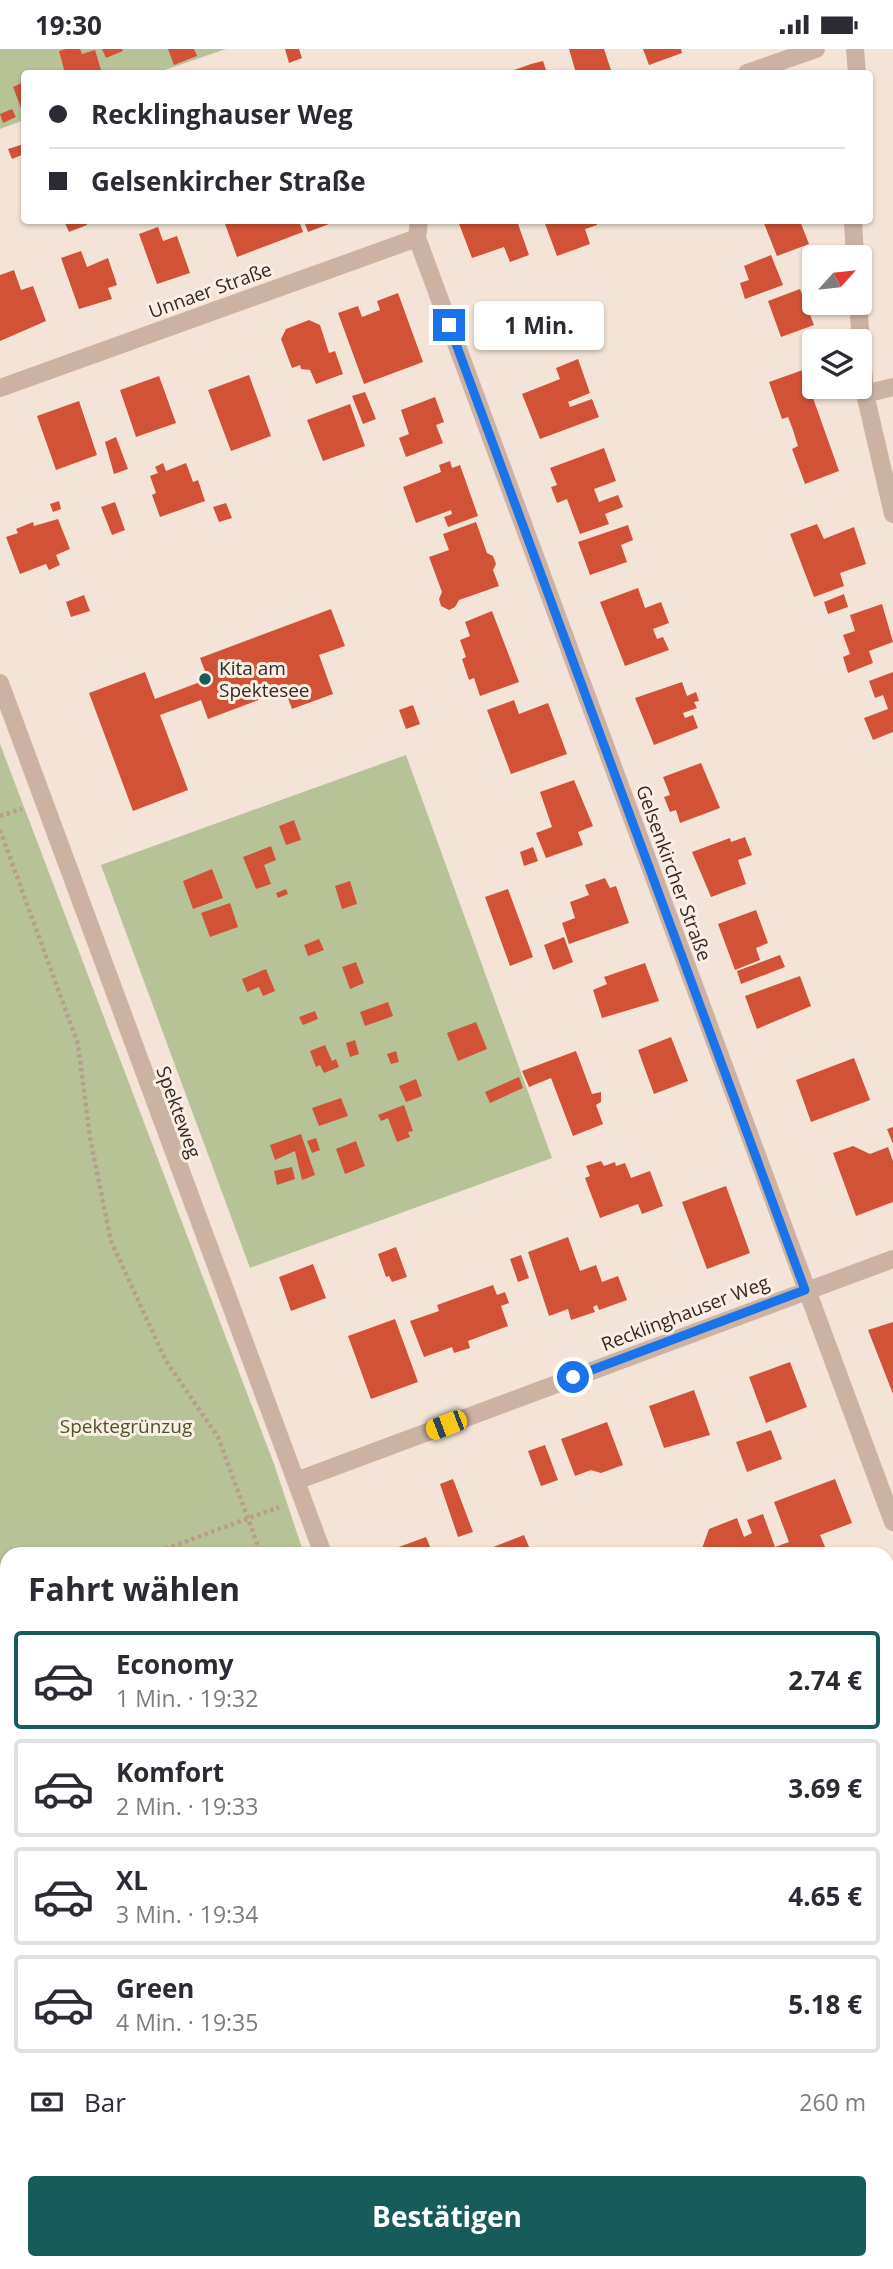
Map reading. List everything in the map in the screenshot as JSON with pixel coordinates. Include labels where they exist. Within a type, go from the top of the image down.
[{"type":"street","points":[[756,70],[816,49]]},
{"type":"street","points":[[855,49],[857,70]]},
{"type":"street","points":[[853,224],[854,245]]},
{"type":"street","name":"Unnaer Straße","points":[[0,388],[418,229]]},
{"type":"street","name":"Gelsenkircher Straße","points":[[418,229],[805,1290],[893,1522]]},
{"type":"street","points":[[872,392],[893,387]]},
{"type":"street","points":[[866,399],[893,513]]},
{"type":"street","name":"Spekteweg","points":[[0,683],[320,1547]]},
{"type":"street","name":"Recklinghauser Weg","points":[[299,1490],[805,1290],[893,1259]]},
{"type":"path","points":[[0,831],[78,1044],[90,1138],[111,1241],[166,1361],[218,1437],[259,1547]]},
{"type":"path","points":[[171,1547],[249,1519],[299,1490]]},
{"type":"green space","points":[[0,49],[226,49],[165,70],[21,70],[21,121],[0,129]]},
{"type":"green space","name":"Spektegrünzug","points":[[0,744],[274,1464],[302,1547],[0,1547]]},
{"type":"green space","points":[[406,755],[552,1158],[250,1268],[101,865]]},
{"type":"building","points":[[80,49],[82,54],[95,50],[101,70],[64,70],[59,51]]},
{"type":"building","points":[[102,49],[122,49],[123,51],[106,58]]},
{"type":"building","points":[[168,49],[194,49],[197,56],[174,65]]},
{"type":"building","points":[[285,49],[299,49],[302,58],[289,63]]},
{"type":"building","points":[[569,49],[604,49],[611,70],[575,70]]},
{"type":"building","points":[[643,49],[681,49],[682,53],[649,65]]},
{"type":"building","points":[[543,61],[546,70],[514,70]]},
{"type":"building","points":[[21,83],[21,108],[13,87]]},
{"type":"building","points":[[12,109],[16,117],[3,123],[0,114]]},
{"type":"building","points":[[21,145],[21,155],[12,159],[8,149]]},
{"type":"building","points":[[65,224],[87,224],[87,225],[69,232]]},
{"type":"building","points":[[225,224],[300,224],[303,232],[237,257]]},
{"type":"building","points":[[305,224],[329,224],[308,232]]},
{"type":"building","points":[[459,224],[518,224],[529,255],[510,262],[504,247],[472,258]]},
{"type":"building","points":[[545,224],[597,224],[585,229],[590,244],[557,256]]},
{"type":"building","points":[[764,224],[801,224],[809,244],[777,256]]},
{"type":"building","points":[[158,227],[163,241],[177,236],[190,273],[157,284],[139,234]]},
{"type":"building","points":[[81,251],[87,267],[108,258],[117,285],[108,288],[112,299],[79,309],[61,258]]},
{"type":"building","points":[[771,255],[783,285],[745,299],[740,283],[749,280],[744,266]]},
{"type":"building","points":[[14,270],[21,290],[33,286],[46,321],[0,341],[0,275]]},
{"type":"building","points":[[800,289],[802,315],[810,315],[814,325],[781,337],[768,301]]},
{"type":"building","points":[[398,293],[423,362],[364,384],[338,313],[358,306],[362,317],[380,310],[377,301]]},
{"type":"building","points":[[309,320],[320,325],[329,353],[335,351],[343,374],[316,384],[310,370],[301,369],[300,365],[292,368],[281,339],[286,329]]},
{"type":"building","points":[[578,359],[590,393],[568,402],[570,407],[592,399],[599,417],[540,439],[522,394],[560,379],[556,368]]},
{"type":"building","points":[[802,370],[802,399],[813,399],[839,471],[805,484],[792,449],[798,446],[793,430],[788,417],[782,419],[769,382]]},
{"type":"building","points":[[249,375],[271,436],[231,451],[208,390]]},
{"type":"building","points":[[159,376],[176,423],[136,437],[120,390]]},
{"type":"building","points":[[365,392],[376,419],[363,424],[352,396]]},
{"type":"building","points":[[435,397],[444,422],[436,425],[443,443],[406,457],[399,438],[409,434],[401,410]]},
{"type":"building","points":[[79,401],[97,455],[56,470],[37,416]]},
{"type":"building","points":[[350,404],[365,446],[323,461],[307,420]]},
{"type":"building","points":[[116,437],[128,469],[114,474],[105,442]]},
{"type":"building","points":[[604,448],[616,481],[594,489],[599,502],[618,495],[623,507],[605,514],[609,524],[580,534],[567,499],[557,503],[551,487],[557,485],[550,468]]},
{"type":"building","points":[[450,461],[452,468],[460,465],[478,516],[448,527],[444,517],[452,514],[451,510],[416,523],[403,487],[441,472],[439,465]]},
{"type":"building","points":[[163,463],[166,471],[186,463],[193,482],[198,480],[205,501],[160,517],[152,495],[156,493],[150,476],[158,473],[155,467]]},
{"type":"building","points":[[59,501],[61,509],[53,512],[50,504]]},
{"type":"building","points":[[115,502],[125,530],[112,535],[101,507]]},
{"type":"building","points":[[226,503],[232,518],[219,522],[213,507]]},
{"type":"building","points":[[58,519],[70,549],[56,555],[60,565],[49,570],[46,564],[20,574],[6,537],[18,533],[16,529],[33,522],[34,526]]},
{"type":"building","points":[[476,522],[487,553],[493,556],[496,564],[493,570],[499,586],[459,600],[455,607],[449,610],[441,606],[439,599],[442,592],[429,557],[449,550],[443,534]]},
{"type":"building","points":[[817,524],[824,539],[854,527],[866,564],[840,573],[844,586],[814,597],[790,534]]},
{"type":"building","points":[[628,525],[633,540],[621,545],[627,562],[590,575],[578,542]]},
{"type":"building","points":[[638,588],[645,608],[661,602],[669,623],[653,629],[657,639],[663,637],[669,650],[625,666],[600,602]]},
{"type":"building","points":[[844,594],[848,607],[828,614],[824,602]]},
{"type":"building","points":[[84,595],[90,611],[71,617],[66,602]]},
{"type":"building","points":[[882,604],[893,642],[869,651],[873,663],[848,673],[843,657],[850,654],[843,635],[855,631],[850,615]]},
{"type":"building","points":[[331,609],[345,646],[319,655],[333,694],[292,709],[285,690],[208,719],[201,700],[160,715],[188,790],[133,811],[89,693],[145,672],[155,699],[208,679],[200,658]]},
{"type":"building","points":[[492,611],[519,682],[480,696],[474,678],[469,680],[462,659],[466,657],[460,640],[470,636],[465,622]]},
{"type":"building","points":[[893,672],[893,732],[873,740],[864,718],[888,709],[883,695],[875,698],[869,681]]},
{"type":"building","points":[[682,682],[687,696],[696,692],[699,701],[694,702],[697,708],[683,713],[685,718],[693,715],[698,728],[654,745],[635,698]]},
{"type":"building","points":[[514,700],[519,714],[548,703],[567,754],[511,774],[487,710]]},
{"type":"building","points":[[413,705],[420,724],[406,729],[399,710]]},
{"type":"building","points":[[701,763],[720,808],[680,823],[676,810],[670,812],[664,797],[670,795],[663,777]]},
{"type":"building","points":[[574,780],[593,826],[578,832],[583,845],[546,858],[536,833],[552,827],[540,792]]},
{"type":"building","points":[[294,820],[301,840],[286,845],[279,826]]},
{"type":"building","points":[[745,837],[752,855],[738,860],[746,884],[711,897],[692,852],[730,838],[731,842]]},
{"type":"building","points":[[271,846],[276,860],[264,865],[271,884],[256,889],[243,857]]},
{"type":"building","points":[[533,847],[538,861],[524,866],[520,852]]},
{"type":"building","points":[[212,869],[223,898],[193,909],[183,881]]},
{"type":"building","points":[[605,878],[610,888],[616,886],[629,923],[569,944],[562,923],[575,918],[570,902],[589,895],[585,885]]},
{"type":"building","points":[[350,881],[357,904],[342,909],[335,886]]},
{"type":"building","points":[[286,889],[288,894],[278,898],[276,893]]},
{"type":"building","points":[[508,889],[533,957],[510,966],[485,897]]},
{"type":"building","points":[[230,903],[238,927],[210,937],[201,913]]},
{"type":"building","points":[[756,910],[768,943],[756,948],[760,960],[735,970],[718,924]]},
{"type":"building","points":[[564,937],[573,962],[553,970],[544,945]]},
{"type":"building","points":[[319,939],[324,950],[308,956],[304,945]]},
{"type":"building","points":[[780,955],[785,967],[741,984],[737,971]]},
{"type":"building","points":[[356,962],[364,983],[350,989],[342,967]]},
{"type":"building","points":[[645,963],[659,1001],[602,1018],[593,990],[607,984],[604,977]]},
{"type":"building","points":[[266,969],[275,991],[263,996],[259,987],[247,992],[242,979]]},
{"type":"building","points":[[800,976],[811,1006],[757,1029],[745,996]]},
{"type":"building","points":[[388,1002],[393,1016],[365,1026],[360,1012]]},
{"type":"building","points":[[315,1011],[318,1019],[303,1025],[299,1017]]},
{"type":"building","points":[[476,1022],[487,1049],[458,1061],[447,1033]]},
{"type":"building","points":[[671,1037],[688,1081],[654,1094],[638,1050]]},
{"type":"building","points":[[355,1040],[359,1054],[350,1057],[346,1043]]},
{"type":"building","points":[[325,1045],[332,1061],[336,1059],[339,1067],[324,1073],[320,1065],[316,1067],[310,1051]]},
{"type":"building","points":[[396,1051],[399,1062],[391,1064],[387,1054]]},
{"type":"building","points":[[576,1051],[592,1094],[601,1092],[601,1102],[596,1105],[603,1124],[573,1136],[551,1078],[529,1087],[522,1071]]},
{"type":"building","points":[[854,1058],[870,1100],[811,1122],[796,1080]]},
{"type":"building","points":[[519,1077],[523,1088],[490,1103],[485,1092]]},
{"type":"building","points":[[416,1079],[422,1096],[406,1102],[399,1086]]},
{"type":"building","points":[[341,1098],[348,1116],[319,1126],[312,1108]]},
{"type":"building","points":[[404,1105],[413,1131],[408,1132],[410,1137],[397,1142],[388,1118],[381,1121],[378,1115]]},
{"type":"building","points":[[893,1127],[893,1144],[887,1129]]},
{"type":"building","points":[[301,1134],[315,1175],[302,1180],[295,1151],[275,1160],[270,1145]]},
{"type":"building","points":[[316,1138],[320,1150],[312,1153],[307,1141]]},
{"type":"building","points":[[356,1141],[365,1166],[345,1174],[336,1149]]},
{"type":"building","points":[[853,1146],[870,1154],[888,1147],[893,1161],[893,1202],[856,1216],[833,1153]]},
{"type":"building","points":[[601,1161],[604,1166],[615,1162],[616,1166],[625,1163],[631,1178],[650,1171],[663,1206],[642,1214],[638,1204],[600,1218],[585,1178],[590,1176],[586,1166]]},
{"type":"building","points":[[292,1167],[295,1179],[277,1185],[274,1171]]},
{"type":"building","points":[[726,1186],[750,1253],[707,1269],[682,1202]]},
{"type":"building","points":[[568,1237],[580,1271],[596,1265],[602,1282],[618,1276],[627,1300],[599,1310],[597,1305],[593,1307],[595,1312],[571,1320],[568,1309],[549,1316],[528,1252]]},
{"type":"building","points":[[396,1247],[407,1277],[392,1282],[389,1276],[386,1277],[378,1254]]},
{"type":"building","points":[[521,1255],[529,1278],[518,1282],[510,1259]]},
{"type":"building","points":[[313,1264],[326,1298],[291,1311],[279,1277]]},
{"type":"building","points":[[493,1285],[497,1295],[505,1292],[509,1303],[501,1306],[508,1326],[468,1341],[470,1348],[454,1353],[452,1347],[424,1357],[410,1321],[439,1311],[437,1305]]},
{"type":"building","points":[[395,1319],[418,1382],[371,1399],[348,1336]]},
{"type":"building","points":[[893,1322],[893,1394],[868,1330]]},
{"type":"building","points":[[790,1362],[807,1407],[766,1423],[749,1377]]},
{"type":"building","points":[[694,1390],[710,1435],[664,1448],[649,1406]]},
{"type":"building","points":[[607,1422],[623,1465],[601,1473],[591,1470],[575,1476],[561,1439]]},
{"type":"building","points":[[771,1430],[782,1459],[747,1472],[736,1442]]},
{"type":"building","points":[[545,1445],[558,1480],[541,1486],[528,1451]]},
{"type":"building","points":[[453,1479],[473,1532],[458,1537],[440,1484]]},
{"type":"building","points":[[835,1479],[852,1523],[820,1535],[825,1547],[775,1547],[789,1542],[774,1502]]},
{"type":"building","points":[[763,1514],[775,1547],[703,1547],[709,1529],[737,1518],[744,1537],[752,1533],[747,1520]]},
{"type":"building","points":[[524,1535],[529,1547],[493,1547]]},
{"type":"building","points":[[426,1537],[430,1547],[399,1547]]},
{"type":"place","name":"Kita am Spektesee","points":[[205,679]]},
{"type":"route","points":[[449,325],[805,1290],[573,1377]]}]
